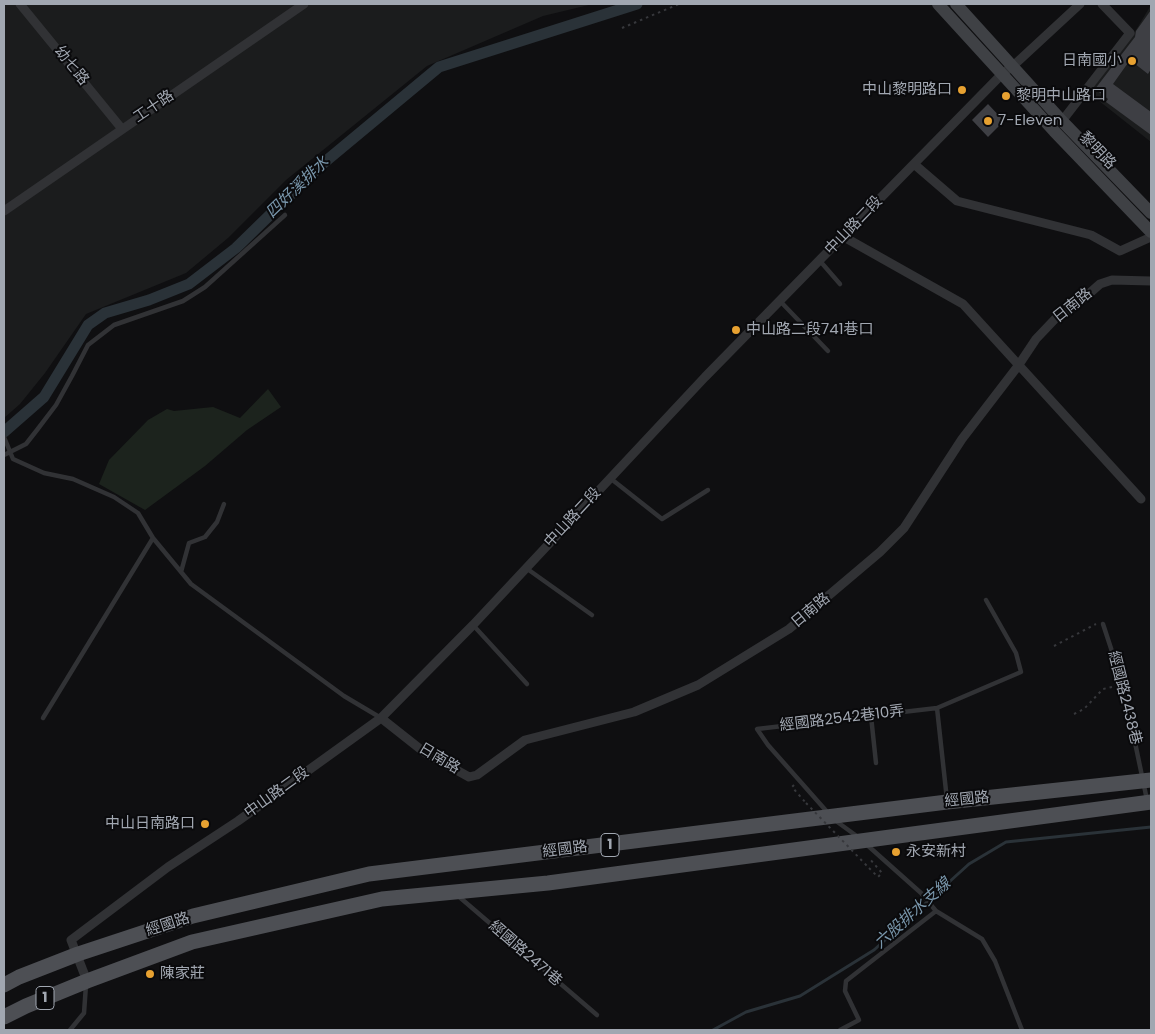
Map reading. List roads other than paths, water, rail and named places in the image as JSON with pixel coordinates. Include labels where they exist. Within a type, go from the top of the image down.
[{"type":"main road","name":"經國路","points":[[78,954],[194,916],[369,874],[947,802],[1147,780]]},
{"type":"main road","name":"經國路","points":[[86,981],[192,942],[382,899],[548,883],[799,848],[864,842],[1149,803]]},
{"type":"main road","name":"1","points":[[4,985],[19,977],[78,954]]},
{"type":"main road","name":"1","points":[[4,1017],[86,981]]},
{"type":"street","name":"幼七路","points":[[20,4],[122,128]]},
{"type":"street","name":"工十路","points":[[4,211],[304,4]]},
{"type":"street","name":"黎明路","points":[[938,4],[1062,121],[1151,212]]},
{"type":"street","name":"黎明路","points":[[956,4],[1054,131],[1151,232]]},
{"type":"street","name":"中山路二段","points":[[78,954],[72,940],[168,867],[238,821],[381,718],[473,625],[704,377],[1008,70],[1080,4]]},
{"type":"street","points":[[1062,121],[1130,33],[1102,4]]},
{"type":"street","points":[[914,164],[957,201],[1091,236],[1120,251],[1151,237]]},
{"type":"street","points":[[844,237],[963,304],[1141,499]]},
{"type":"street","name":"日南路","points":[[381,718],[424,752],[469,777],[477,775],[525,740],[634,712],[698,685],[789,629],[880,552],[904,528],[962,439],[1018,366],[1036,339],[1056,318],[1075,306],[1100,284],[1112,280],[1151,281]]},
{"type":"street","points":[[78,954],[86,981]]},
{"type":"lane","points":[[4,455],[26,444],[56,405],[88,344],[114,325],[183,301],[204,287],[285,215]]},
{"type":"lane","points":[[820,261],[840,284]]},
{"type":"lane","points":[[780,301],[828,350]]},
{"type":"lane","points":[[4,437],[14,459],[44,473],[73,479],[114,497],[138,513],[153,538],[191,584],[344,696],[381,718]]},
{"type":"lane","points":[[610,478],[662,519],[708,490]]},
{"type":"lane","points":[[181,572],[189,543],[205,537],[217,522],[224,504]]},
{"type":"lane","points":[[42,718],[153,538]]},
{"type":"lane","points":[[526,568],[592,615]]},
{"type":"lane","name":"經國路2542巷10弄","points":[[832,817],[768,745],[757,729],[937,708],[1022,672],[1016,652],[986,600]]},
{"type":"lane","name":"經國路2438巷","points":[[1104,624],[1123,685],[1147,780],[1149,803]]},
{"type":"lane","points":[[473,625],[527,684]]},
{"type":"lane","points":[[937,708],[947,802]]},
{"type":"lane","points":[[871,716],[876,763]]},
{"type":"lane","points":[[832,817],[864,842],[921,893],[936,911],[982,939],[995,961],[1022,1030]]},
{"type":"lane","name":"經國路2471巷","points":[[454,893],[597,1015]]},
{"type":"lane","points":[[840,1030],[859,1020],[845,991],[846,981],[936,911]]},
{"type":"lane","points":[[70,1030],[84,1013],[86,981]]},
{"type":"waterway","name":"四好溪排水","points":[[4,432],[44,397],[88,325],[105,313],[149,300],[189,284],[236,248],[320,166],[439,67],[637,4]]},
{"type":"waterway","name":"六股排水支線","points":[[713,1030],[746,1012],[800,996],[874,950],[969,864],[1006,842],[1151,827]]},
{"type":"place","name":"日南國小","points":[[1132,61]]},
{"type":"place","name":"中山黎明路口","points":[[962,90]]},
{"type":"place","name":"黎明中山路口","points":[[1006,96]]},
{"type":"place","name":"7-Eleven","points":[[988,121]]},
{"type":"place","name":"中山路二段741巷口","points":[[736,330]]},
{"type":"place","name":"中山日南路口","points":[[205,824]]},
{"type":"place","name":"永安新村","points":[[896,852]]},
{"type":"place","name":"陳家莊","points":[[150,974]]}]
